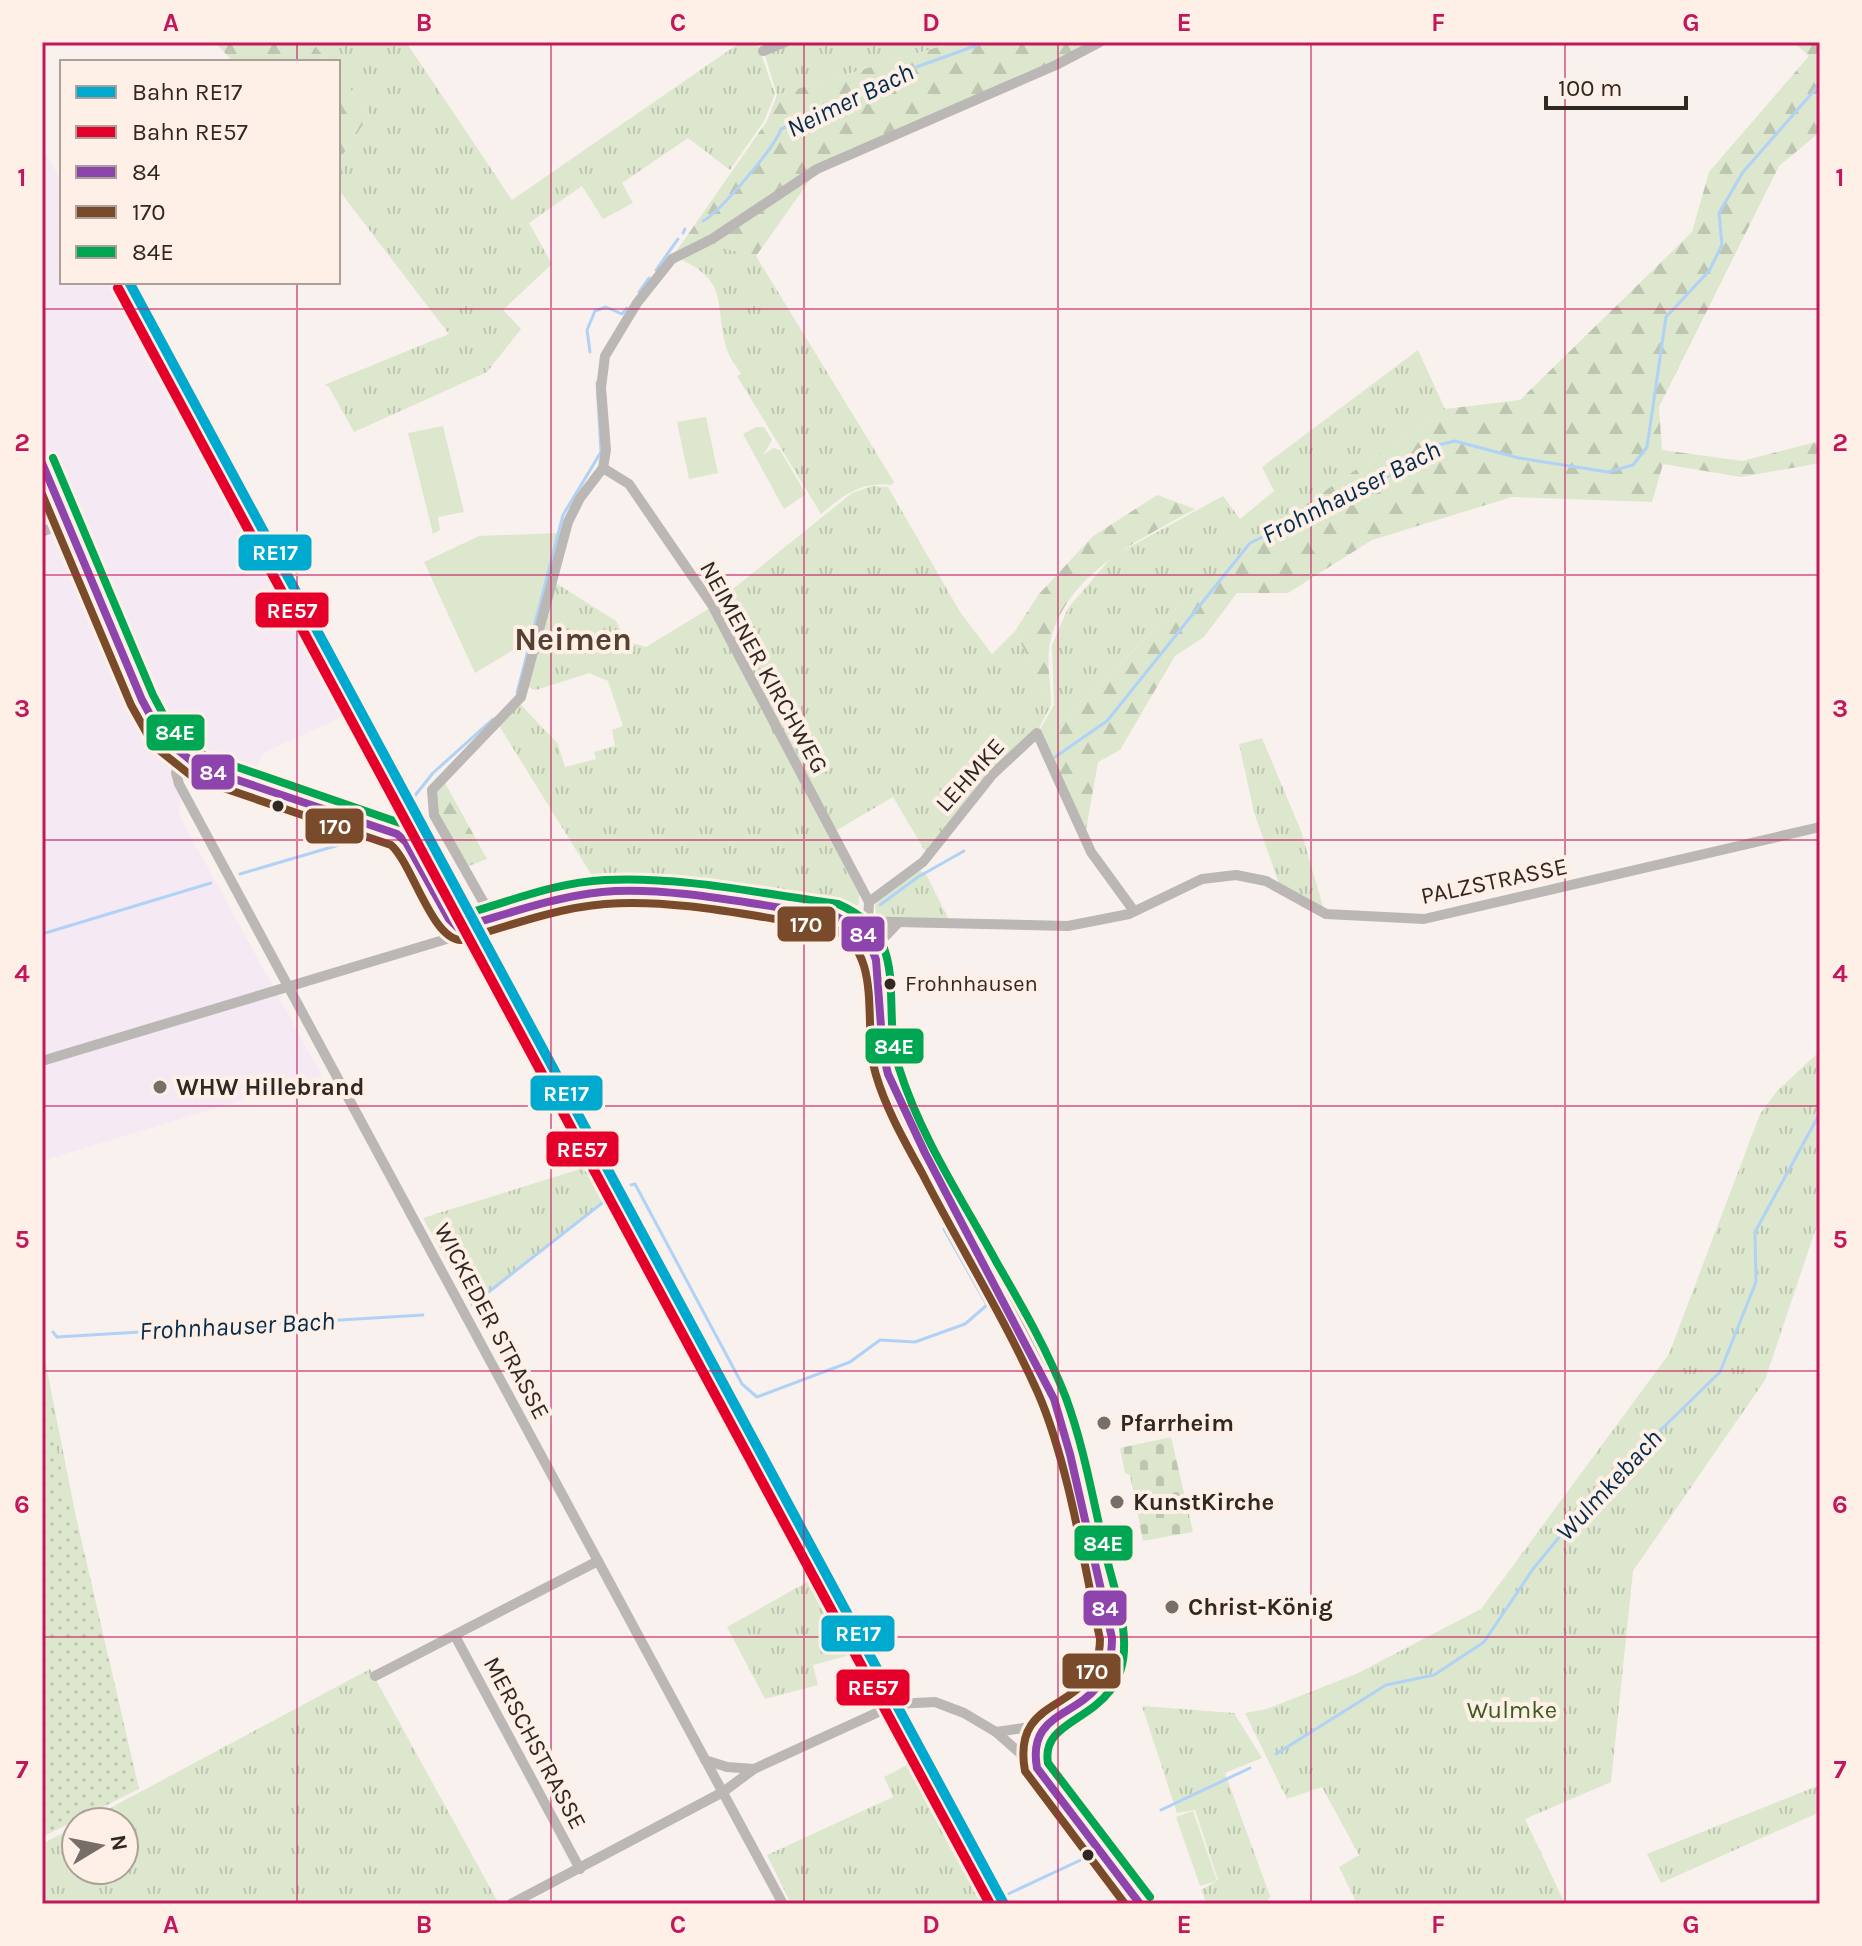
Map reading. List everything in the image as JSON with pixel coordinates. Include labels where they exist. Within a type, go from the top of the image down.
[{"type":"main road","points":[[42,463],[147,712],[162,737],[181,755],[212,772],[397,834],[406,842],[449,919],[464,928],[565,898],[626,892],[721,901],[852,921],[867,934],[875,947],[878,1029],[885,1066],[1057,1409],[1112,1638],[1112,1656],[1103,1683],[1082,1704],[1044,1725],[1034,1747],[1037,1768],[1140,1904]]},
{"type":"street","points":[[763,51],[785,42]]},
{"type":"street","points":[[493,919],[434,815],[432,790],[521,697],[568,522],[580,498],[603,468],[606,450],[601,388],[605,356],[637,303],[672,259],[712,239],[817,169],[1056,65],[1100,42]]},
{"type":"street","name":"NEIMENER KIRCHWEG","points":[[603,468],[629,484],[712,605],[869,902]]},
{"type":"street","points":[[42,532],[65,522]]},
{"type":"street","name":"LEHMKE","points":[[869,902],[923,862],[993,774],[1037,733],[1091,852],[1134,911]]},
{"type":"street","name":"WICKEDER STRASSE","points":[[181,755],[176,773],[179,784],[460,1316],[598,1561],[783,1904]]},
{"type":"street","name":"PALZSTRASSE","points":[[852,921],[1038,928],[1098,922],[1134,911],[1202,879],[1236,875],[1266,881],[1326,914],[1424,919],[1820,827]]},
{"type":"street","points":[[868,922],[869,902]]},
{"type":"street","points":[[875,947],[897,924]]},
{"type":"street","points":[[42,1061],[450,938],[464,928]]},
{"type":"street","points":[[375,1676],[598,1561]]},
{"type":"street","name":"MERSCHSTRASSE","points":[[455,1636],[580,1869]]},
{"type":"street","points":[[511,1904],[723,1792],[754,1769],[896,1704],[935,1702],[996,1732],[1037,1768]]},
{"type":"street","points":[[996,1732],[1044,1725]]},
{"type":"street","points":[[705,1760],[727,1767],[754,1769]]},
{"type":"shaded area","points":[[42,146],[60,179],[60,284],[117,284],[349,714],[263,753],[252,778],[187,752],[182,759],[179,815],[322,1076],[42,1161]]},
{"type":"green space","points":[[215,42],[312,42],[326,60],[231,60]]},
{"type":"green space","points":[[312,42],[406,42],[512,200],[741,42],[757,42],[775,94],[764,121],[730,170],[688,138],[622,183],[633,203],[603,219],[582,186],[529,223],[552,264],[503,310],[521,329],[487,372],[354,432],[329,387],[324,385],[449,334],[340,192],[340,159],[370,114],[340,76],[340,60],[326,60]]},
{"type":"green space","points":[[789,42],[955,42],[777,95],[764,52]]},
{"type":"green space","points":[[955,42],[1098,42],[816,168],[711,238],[673,256],[767,121],[777,95]]},
{"type":"green space","points":[[1793,42],[1820,42],[1820,132],[1779,166],[1659,407],[1662,450],[1742,461],[1820,441],[1820,463],[1741,477],[1663,464],[1652,502],[1512,497],[1372,540],[1288,593],[1237,593],[1204,637],[1175,656],[1120,750],[1098,762],[1086,830],[1042,740],[1180,605],[1307,503],[1445,409],[1520,400],[1692,232],[1709,172],[1809,56]]},
{"type":"green space","points":[[340,76],[370,114],[340,159]]},
{"type":"green space","points":[[817,170],[756,256],[717,247],[713,241]]},
{"type":"green space","points":[[713,241],[718,247],[756,256],[894,482],[891,485],[853,491],[821,514],[737,376],[741,374],[728,352],[714,286],[695,267],[678,258]]},
{"type":"green space","points":[[1418,350],[1445,409],[1307,503],[1180,605],[1042,740],[1038,733],[1054,705],[1052,645],[1068,608],[1113,556],[1223,496],[1240,519],[1274,491],[1262,467]]},
{"type":"green space","points":[[706,417],[718,473],[689,479],[677,422]]},
{"type":"green space","points":[[443,426],[464,512],[438,517],[440,530],[433,534],[408,433]]},
{"type":"green space","points":[[756,427],[764,427],[772,440],[763,455],[773,448],[780,450],[806,494],[784,509],[743,434]]},
{"type":"green space","points":[[872,486],[888,487],[960,612],[992,654],[1015,631],[1051,705],[1037,732],[926,853],[893,797],[832,833],[713,605],[852,493]]},
{"type":"green space","points":[[1157,495],[1195,509],[1108,561],[1072,597],[1059,618],[1050,643],[1051,705],[1015,631],[1039,594],[1092,537]]},
{"type":"green space","points":[[560,533],[533,638],[475,673],[424,562],[479,536]]},
{"type":"green space","points":[[554,582],[616,621],[626,641],[646,647],[710,608],[859,894],[859,904],[849,913],[648,886],[599,887],[498,724],[519,703],[558,744],[565,767],[596,759],[594,752],[615,746],[612,730],[623,726],[608,681],[589,673],[536,690],[526,686]]},
{"type":"green space","points":[[1262,738],[1301,831],[1324,910],[1279,884],[1254,812],[1239,744]]},
{"type":"green space","points":[[444,781],[487,859],[466,867],[434,806],[435,790]]},
{"type":"green space","points":[[916,868],[926,874],[950,922],[884,919],[876,914],[875,905]]},
{"type":"green space","name":"Wulmke","points":[[1820,1051],[1820,1216],[1765,1380],[1633,1571],[1611,1782],[1525,1819],[1565,1904],[1357,1904],[1339,1867],[1359,1855],[1322,1787],[1287,1799],[1245,1713],[1267,1709],[1356,1674],[1481,1609],[1669,1354],[1760,1114],[1777,1091]]},
{"type":"green space","points":[[593,1165],[610,1197],[472,1306],[423,1218]]},
{"type":"green space","points":[[42,1345],[78,1527],[42,1538]]},
{"type":"green space","points":[[42,1380],[72,1519],[77,1521],[139,1789],[105,1806],[60,1806],[60,1828],[42,1837]]},
{"type":"green space","points":[[1171,1437],[1193,1532],[1143,1541],[1130,1475],[1125,1473],[1120,1448]]},
{"type":"green space","points":[[816,1577],[857,1653],[813,1665],[818,1685],[765,1699],[727,1627]]},
{"type":"green space","points":[[370,1669],[499,1904],[42,1904],[42,1844],[60,1834],[60,1886],[140,1886],[140,1806],[114,1806]]},
{"type":"green space","points":[[1142,1706],[1234,1713],[1262,1758],[1225,1773],[1270,1896],[1266,1904],[1207,1904],[1201,1890],[1218,1880],[1195,1810],[1177,1813]]},
{"type":"green space","points":[[915,1761],[991,1904],[791,1904],[767,1855],[893,1797],[884,1777]]},
{"type":"green space","points":[[1820,1785],[1820,1812],[1661,1883],[1647,1854]]},
{"type":"green space","points":[[1193,1811],[1217,1881],[1200,1886],[1176,1817]]},
{"type":"waterway","name":"Neimer Bach","points":[[703,221],[746,178],[769,150],[781,129],[845,102],[863,90],[880,88],[894,79],[904,79],[911,69],[986,42]]},
{"type":"waterway","name":"Frohnhauser Bach","points":[[1055,757],[1107,721],[1250,543],[1418,461],[1434,446],[1455,441],[1519,458],[1608,472],[1633,465],[1647,447],[1666,317],[1709,271],[1722,245],[1719,213],[1743,172],[1820,84]]},
{"type":"waterway","name":"Neimer Bach","points":[[683,233],[685,229]]},
{"type":"waterway","name":"Neimer Bach","points":[[656,270],[678,239]]},
{"type":"waterway","name":"Neimer Bach","points":[[639,292],[649,278]]},
{"type":"waterway","name":"Neimer Bach","points":[[590,352],[587,330],[595,311],[606,307],[622,314],[627,308]]},
{"type":"waterway","name":"Neimer Bach","points":[[517,693],[563,515],[601,452],[597,382]]},
{"type":"waterway","name":"Neimer Bach","points":[[413,798],[433,773],[493,719]]},
{"type":"waterway","name":"Neimer Bach","points":[[240,874],[373,835]]},
{"type":"waterway","name":"Frohnhauser Bach","points":[[880,905],[918,877],[964,851]]},
{"type":"waterway","name":"Neimer Bach","points":[[42,934],[211,883]]},
{"type":"waterway","name":"Wulmkebach","points":[[1276,1754],[1386,1685],[1434,1675],[1484,1642],[1533,1569],[1593,1496],[1720,1372],[1756,1282],[1755,1232],[1820,1113]]},
{"type":"waterway","name":"Frohnhauser Bach","points":[[631,1185],[635,1184],[742,1384],[757,1397],[850,1362],[880,1340],[915,1342],[965,1324],[987,1305],[944,1229]]},
{"type":"waterway","name":"Frohnhauser Bach","points":[[472,1305],[606,1200]]},
{"type":"waterway","name":"Frohnhauser Bach","points":[[53,1332],[57,1337],[423,1315]]},
{"type":"waterway","name":"Wulmkebach","points":[[1161,1810],[1250,1768]]},
{"type":"waterway","name":"Wulmkebach","points":[[1008,1894],[1085,1858]]},
{"type":"rail line","name":"RE17","points":[[130,284],[1004,1904]]},
{"type":"rail line","name":"RE57","points":[[118,288],[990,1904]]},
{"type":"transit line","name":"84E","points":[[53,458],[153,695],[171,729],[205,756],[403,824],[416,835],[462,915],[569,884],[634,879],[722,887],[838,904],[862,918],[877,935],[886,954],[894,1044],[908,1093],[943,1168],[1025,1312],[1059,1380],[1078,1435],[1119,1606],[1124,1640],[1122,1667],[1113,1687],[1099,1702],[1057,1734],[1049,1746],[1048,1763],[1150,1897]]},
{"type":"transit line","name":"84","points":[[42,463],[142,700],[162,737],[199,767],[397,834],[406,842],[449,919],[458,928],[547,902],[584,894],[628,891],[718,898],[835,916],[856,926],[869,941],[876,960],[883,1053],[888,1074],[925,1153],[1054,1399],[1070,1454],[1112,1638],[1108,1666],[1098,1685],[1085,1699],[1055,1718],[1043,1730],[1036,1745],[1037,1768],[1140,1904]]},
{"type":"transit line","name":"170","points":[[42,494],[131,705],[154,746],[194,778],[391,845],[407,867],[432,915],[451,937],[461,940],[568,909],[632,903],[689,906],[832,928],[849,939],[860,955],[866,973],[872,1056],[885,1100],[1025,1365],[1049,1420],[1058,1450],[1100,1639],[1096,1664],[1086,1681],[1030,1726],[1024,1745],[1025,1771],[1125,1904]]},
{"type":"place","name":"Frohnhausen","points":[[890,984]]},
{"type":"place","name":"WHW Hillebrand","points":[[160,1087]]},
{"type":"place","name":"Pfarrheim","points":[[1104,1423]]},
{"type":"place","name":"KunstKirche","points":[[1117,1502]]},
{"type":"place","name":"Christ-König","points":[[1172,1607]]},
{"type":"district","name":"Neimen","points":[[573,639]]}]
